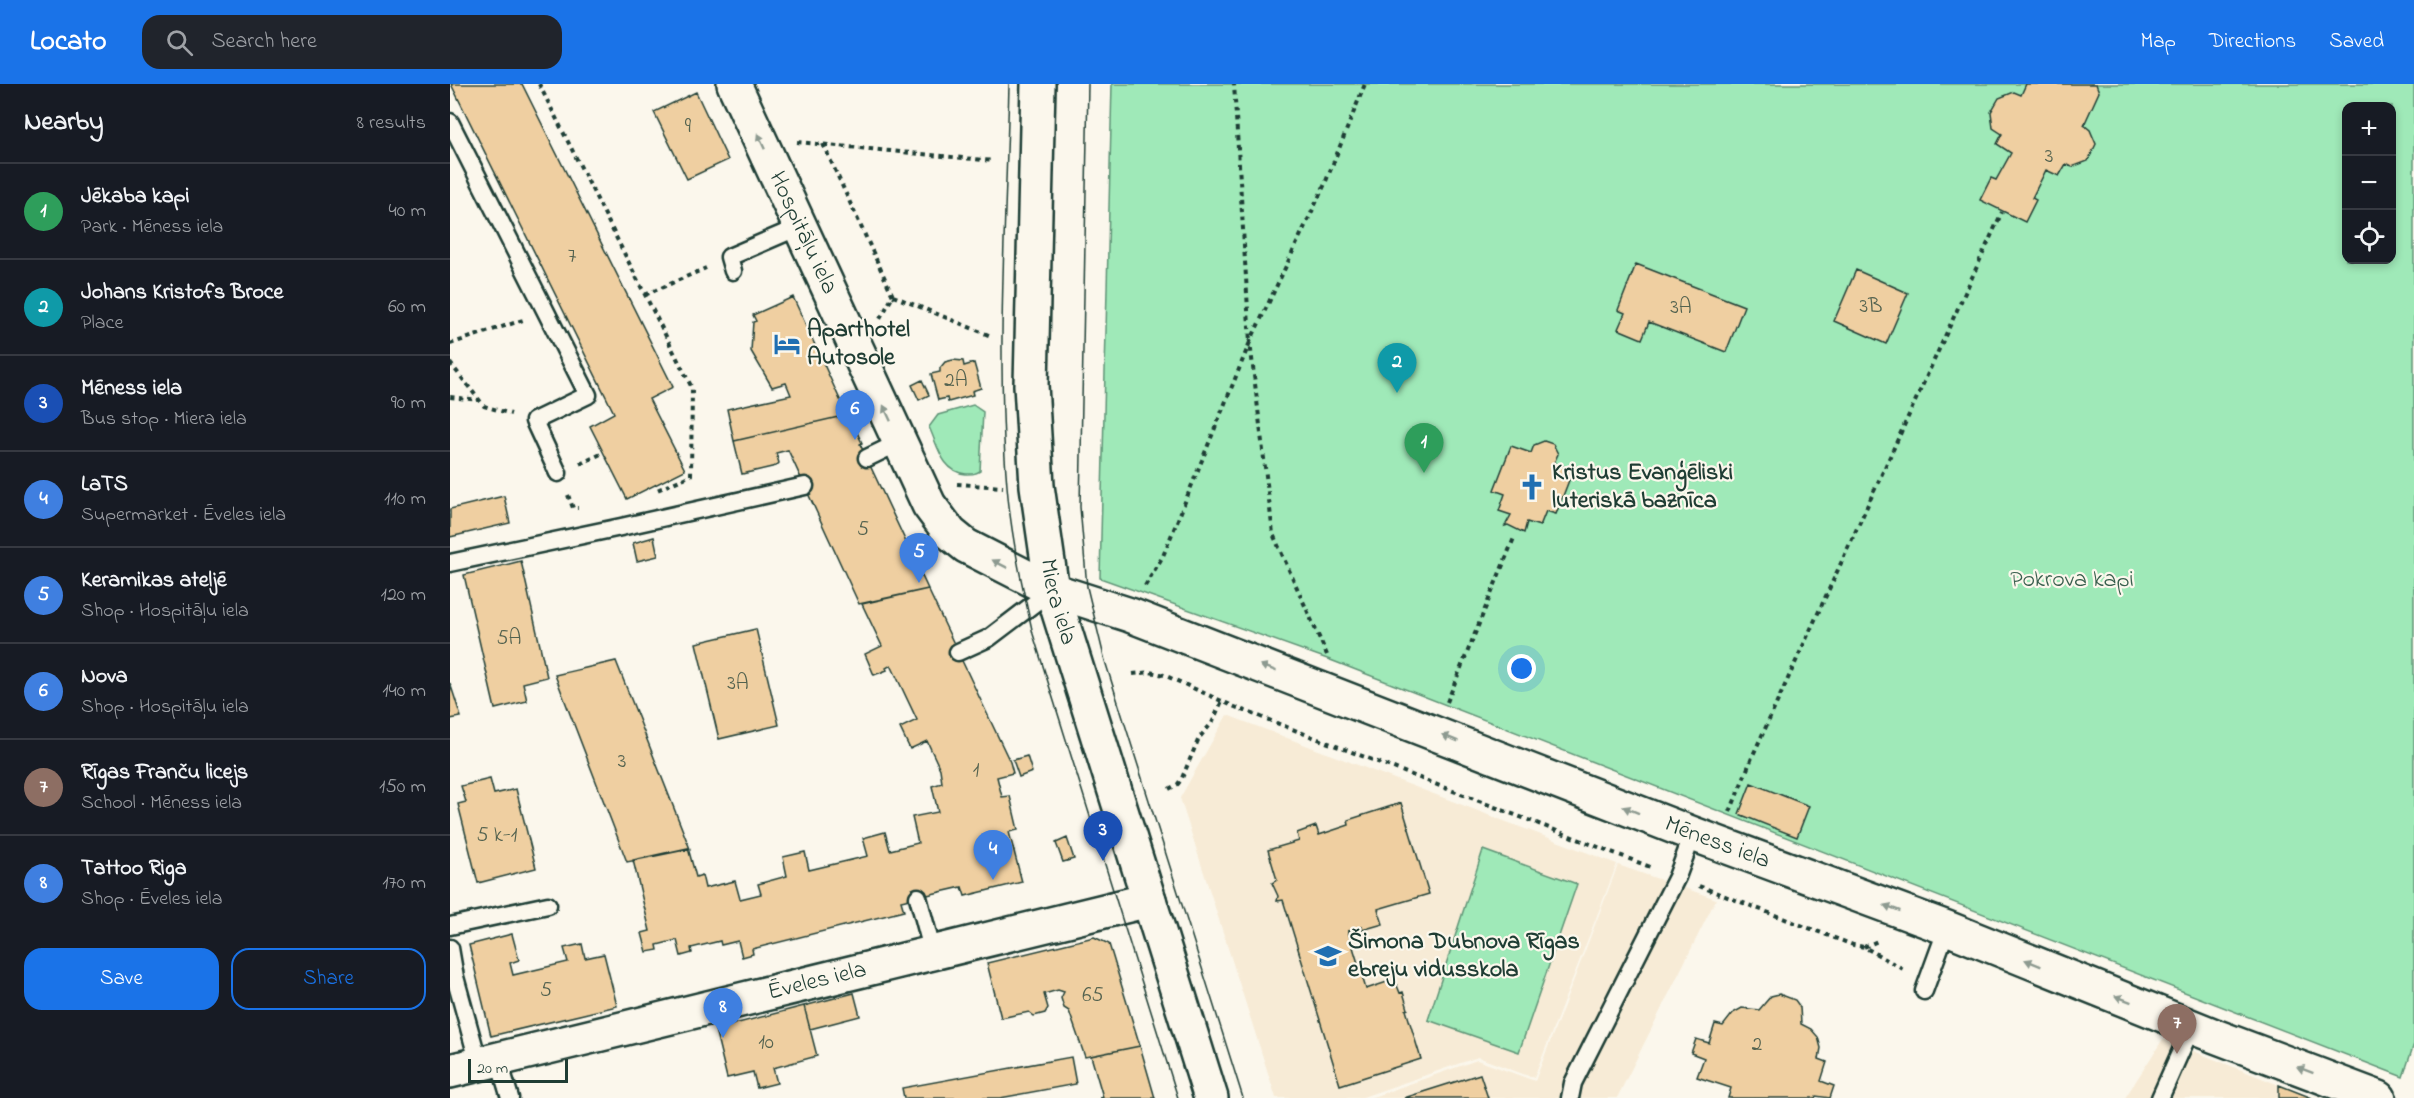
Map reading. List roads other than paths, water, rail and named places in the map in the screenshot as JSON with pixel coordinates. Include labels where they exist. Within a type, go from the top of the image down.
[{"type":"street","name":"Hospitāļu iela","points":[[734,84],[929,505],[950,533],[966,546],[1052,590]]},
{"type":"street","name":"Miera iela","points":[[1038,84],[1031,385],[1037,486],[1052,590],[1211,1098]]},
{"type":"street","name":"Mēness iela","points":[[1052,590],[1130,615],[1437,732],[1704,838],[1947,928],[2379,1098]]},
{"type":"street","name":"Ēveles iela","points":[[476,1065],[1149,900]]},
{"type":"lane","points":[[450,122],[588,395],[534,421],[558,473]]},
{"type":"lane","points":[[731,264],[801,226]]},
{"type":"lane","points":[[867,458],[900,442]]},
{"type":"lane","points":[[450,562],[621,528],[804,486]]},
{"type":"lane","points":[[958,652],[989,638],[1052,590]]},
{"type":"lane","points":[[1570,1098],[1573,1083],[1677,877],[1704,838]]},
{"type":"lane","points":[[918,897],[933,953]]},
{"type":"lane","points":[[450,926],[548,905]]},
{"type":"lane","points":[[1926,985],[1947,928]]},
{"type":"lane","points":[[450,948],[452,977],[476,1065],[510,1098]]},
{"type":"lane","points":[[2160,1098],[2192,1026]]},
{"type":"tram line","points":[[1009,84],[1002,386],[1007,486],[1014,542],[1033,634],[1178,1098]]},
{"type":"tram line","points":[[1088,84],[1080,507],[1087,587],[1105,661],[1243,1098]]},
{"type":"place","name":"Aparthotel Autosole","points":[[787,344]]},
{"type":"place","name":"Johans Kristofs Broce","points":[[1397,393]]},
{"type":"place","name":"Nova","points":[[855,440]]},
{"type":"place","name":"Jēkaba kapi","points":[[1424,473]]},
{"type":"place","name":"Kristus Evanģēliski luteriskā baznīca","points":[[1532,487]]},
{"type":"place","name":"Keramikas ateljē","points":[[919,583]]},
{"type":"place","name":"Mēness iela","points":[[1103,861]]},
{"type":"place","name":"LaTS","points":[[993,880]]},
{"type":"place","name":"Šimona Dubnova Rīgas ebreju vidusskola","points":[[1328,956]]},
{"type":"place","name":"Tattoo Riga","points":[[723,1038]]},
{"type":"place","name":"Rīgas Franču licejs","points":[[2177,1054]]},
{"type":"park label","name":"Pokrova kapi","points":[[2072,580]]}]
